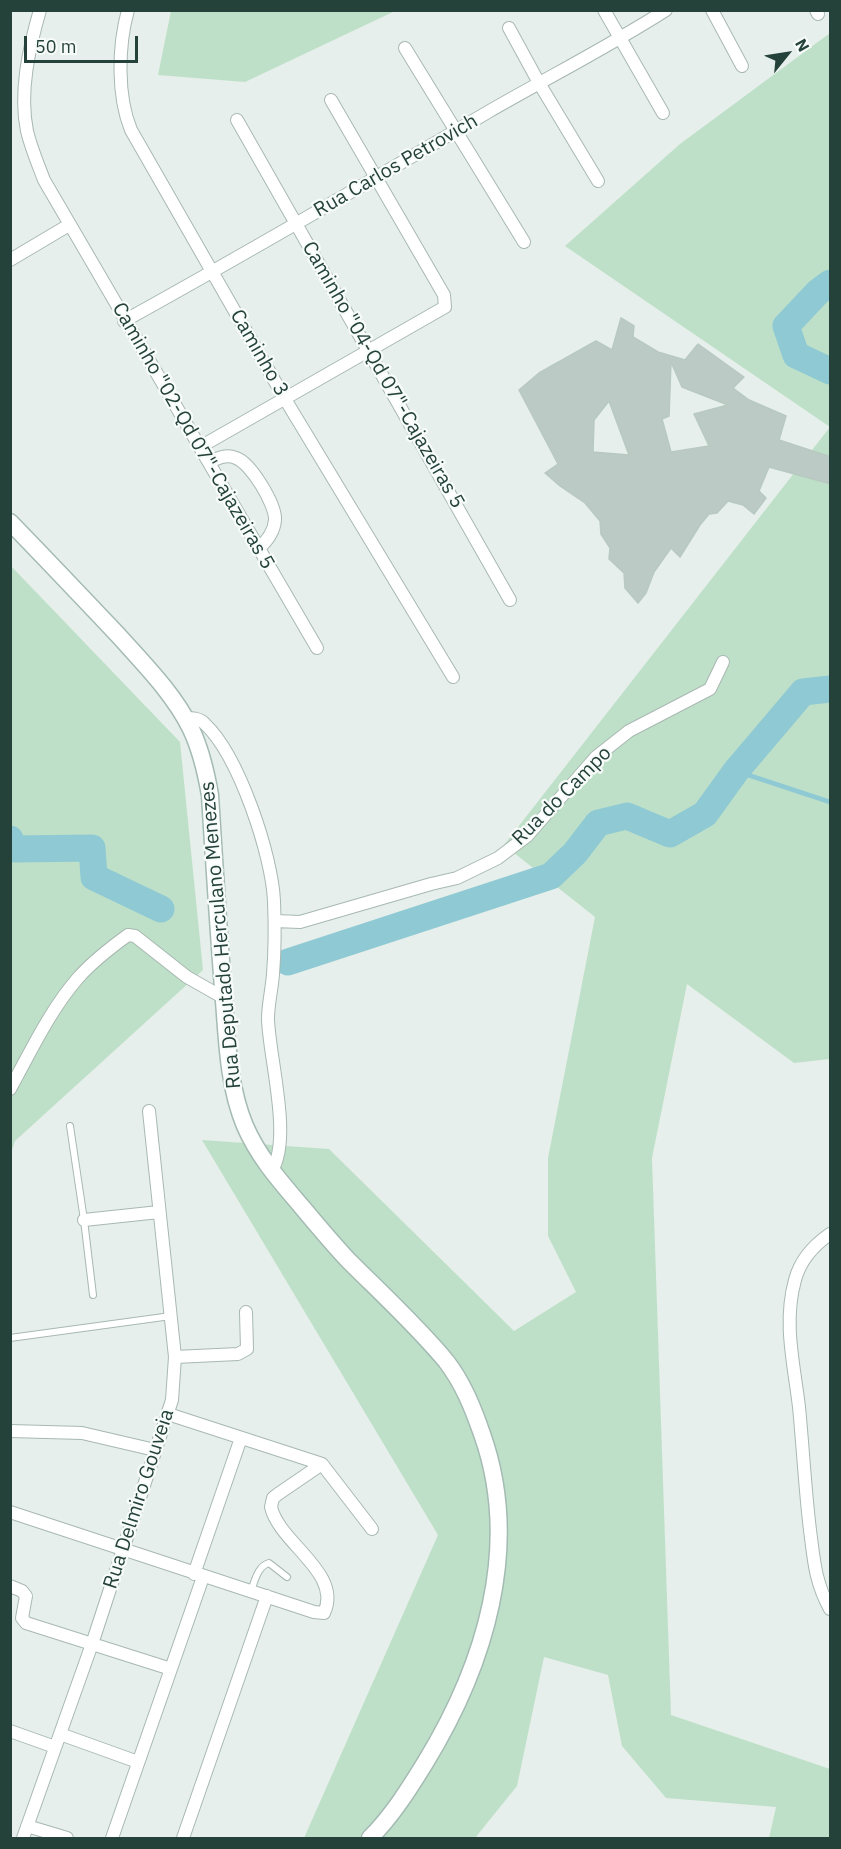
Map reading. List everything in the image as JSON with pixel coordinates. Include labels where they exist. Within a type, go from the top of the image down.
[{"type":"main road","name":"Rua Deputado Herculano Menezes","points":[[10,522],[170,695],[197,742],[205,766],[210,795],[224,998],[233,1086],[244,1124],[258,1152],[272,1172],[346,1258],[428,1341],[450,1367],[475,1413],[494,1468],[500,1524],[500,1550],[482,1636],[458,1703],[440,1738],[404,1795],[372,1838]]},
{"type":"street","name":"Caminho \"02-Qd 07\"-Cajazeiras 5","points":[[40,10],[26,75],[24,98],[27,131],[44,180],[316,648]]},
{"type":"street","name":"Caminho 3","points":[[128,10],[120,71],[121,97],[131,130],[285,399],[453,677]]},
{"type":"street","points":[[604,10],[663,113]]},
{"type":"street","name":"Rua Carlos Petrovich","points":[[124,321],[620,39],[666,10]]},
{"type":"street","points":[[712,10],[742,66]]},
{"type":"street","points":[[509,28],[598,181]]},
{"type":"street","points":[[405,48],[524,242]]},
{"type":"street","points":[[200,447],[445,307],[444,295],[331,100]]},
{"type":"street","name":"Caminho \"04-Qd 07\"-Cajazeiras 5","points":[[237,120],[510,600]]},
{"type":"street","points":[[10,260],[69,225]]},
{"type":"street","points":[[209,462],[227,456],[235,457],[251,469],[275,512],[270,537],[259,548]]},
{"type":"street","name":"Rua do Campo","points":[[275,921],[300,922],[457,878],[492,861],[527,836],[596,758],[629,731],[710,689],[723,662]]},
{"type":"street","points":[[184,718],[197,719],[205,723],[224,750],[244,787],[264,842],[274,897],[275,921],[273,975],[268,1018],[280,1132],[277,1163],[272,1172]]},
{"type":"street","points":[[10,1089],[38,1037],[69,989],[103,953],[128,935],[135,936],[187,977],[224,998]]},
{"type":"street","name":"Rua Delmiro Gouveia","points":[[23,1839],[92,1644],[172,1400],[175,1357],[149,1111]]},
{"type":"street","points":[[84,1220],[159,1212]]},
{"type":"street","points":[[831,1234],[818,1243],[801,1265],[795,1278],[789,1317],[812,1548],[817,1581],[831,1609]]},
{"type":"street","points":[[175,1357],[244,1352],[247,1349],[246,1312]]},
{"type":"street","points":[[168,1414],[322,1464],[372,1529]]},
{"type":"street","points":[[10,1431],[82,1433],[155,1450]]},
{"type":"street","points":[[112,1839],[171,1669],[241,1438]]},
{"type":"street","points":[[10,1512],[198,1575],[324,1614],[326,1608],[325,1582],[285,1533],[272,1513],[271,1507],[273,1498],[322,1464]]},
{"type":"street","points":[[10,1586],[22,1591],[26,1596],[22,1618],[26,1623],[171,1669]]},
{"type":"street","points":[[183,1839],[267,1596]]},
{"type":"street","points":[[10,1731],[55,1747]]},
{"type":"street","points":[[60,1734],[138,1761]]},
{"type":"street","points":[[27,1826],[67,1839]]},
{"type":"lane","points":[[70,1126],[93,1295]]},
{"type":"lane","points":[[10,1338],[171,1316]]},
{"type":"lane","points":[[251,1591],[260,1569],[265,1564],[269,1563],[287,1577]]},
{"type":"green space","points":[[171,10],[395,11],[245,82],[158,75]]},
{"type":"green space","points":[[830,33],[830,427],[565,246],[680,144]]},
{"type":"green space","points":[[830,427],[830,1059],[794,1063],[687,984],[652,1158],[671,1715],[830,1769],[830,1838],[769,1838],[776,1807],[666,1798],[622,1746],[608,1675],[544,1657],[517,1786],[475,1838],[304,1838],[438,1535],[202,1140],[329,1149],[514,1331],[576,1292],[548,1236],[548,1158],[595,917],[504,845]]},
{"type":"green space","points":[[11,566],[180,742],[203,970],[15,1141],[11,1153]]},
{"type":"building","points":[[621,318],[634,326],[633,337],[658,352],[685,360],[698,344],[744,377],[733,388],[749,400],[786,416],[779,440],[831,457],[831,484],[769,467],[759,491],[766,498],[754,514],[743,505],[728,501],[717,513],[709,514],[680,557],[671,548],[654,572],[646,593],[638,603],[625,588],[624,573],[609,559],[610,548],[601,534],[600,521],[585,503],[545,473],[558,464],[519,390],[539,373],[596,341],[612,350]],"holes":[[[671,362],[682,387],[728,405],[694,414],[709,446],[671,452],[662,419],[669,416]],[[609,401],[629,455],[593,452],[594,420]]]},
{"type":"waterway","points":[[830,283],[818,292],[786,326],[796,355],[830,371]]},
{"type":"waterway","points":[[288,962],[551,876],[575,853],[598,823],[627,816],[670,834],[705,814],[736,771],[803,692],[830,689]]},
{"type":"waterway","points":[[736,771],[830,802]]},
{"type":"waterway","points":[[10,839],[15,849],[92,848],[94,877],[161,909]]}]
